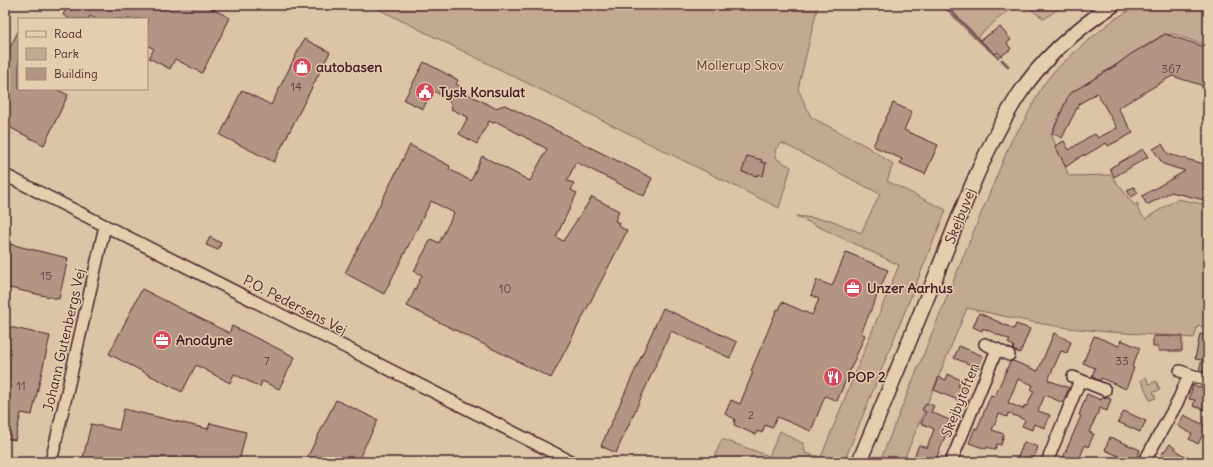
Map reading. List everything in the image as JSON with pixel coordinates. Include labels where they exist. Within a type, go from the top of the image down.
[{"type":"street","name":"Skejbyvej","points":[[860,462],[972,188],[1004,121],[1018,96],[1036,72],[1056,50],[1078,30],[1113,5]]},
{"type":"street","name":"P.O. Pedersens Vej","points":[[5,175],[572,462]]},
{"type":"street","name":"Johann Gutenbergs Vej","points":[[51,462],[105,226]]},
{"type":"street","points":[[985,344],[1009,355]]},
{"type":"street","name":"Skejbytoften","points":[[951,462],[997,349]]},
{"type":"street","points":[[1144,462],[1177,403],[1185,373],[1208,381]]},
{"type":"street","points":[[1047,462],[1077,379],[1105,390]]},
{"type":"green space","name":"Mollerup Skov","points":[[370,5],[818,5],[798,89],[811,117],[866,146],[893,164],[887,181],[946,210],[844,462],[712,462],[722,439],[769,456],[780,431],[804,444],[805,453],[821,457],[899,265],[796,216],[831,220],[861,233],[880,194],[782,143],[775,150],[777,159],[791,167],[779,208]]},
{"type":"green space","points":[[942,5],[1025,5],[1011,8],[975,39]]},
{"type":"green space","points":[[1025,5],[1064,5],[1044,19]]},
{"type":"green space","points":[[1139,5],[1208,5],[1208,46],[1173,34],[1161,36],[1071,93],[1051,134],[1069,176],[1111,175],[1134,205],[1138,203],[1138,210],[1145,219],[1177,199],[1208,205],[1208,329],[1198,325],[1194,338],[1100,331],[1042,324],[967,308],[903,462],[880,461],[1012,139],[1023,123],[1043,85],[1055,70],[1113,20]]},
{"type":"green space","points":[[1146,377],[1149,384],[1156,381],[1160,390],[1153,392],[1156,398],[1150,400],[1141,380]]},
{"type":"building","points":[[68,5],[205,5],[230,18],[202,73],[175,59],[170,69],[149,58],[154,49],[148,46],[148,18],[94,18],[90,16],[89,18],[68,18],[63,15]]},
{"type":"building","points":[[1000,27],[1011,40],[1007,43],[1011,49],[1001,56],[998,52],[995,54],[980,40]]},
{"type":"building","points":[[18,32],[18,90],[58,90],[68,95],[44,145],[5,125],[5,57]]},
{"type":"building","points":[[1165,34],[1208,48],[1208,97],[1201,85],[1172,76],[1118,108],[1133,133],[1108,146],[1106,143],[1084,156],[1084,154],[1066,167],[1055,146],[1064,141],[1069,150],[1095,134],[1098,138],[1117,128],[1097,93],[1079,104],[1062,138],[1052,133],[1069,94]]},
{"type":"building","points":[[304,39],[330,52],[274,162],[220,135],[242,90],[271,105]]},
{"type":"building","points":[[424,62],[458,80],[456,84],[461,87],[462,91],[495,108],[505,105],[652,178],[644,196],[576,162],[567,181],[574,183],[571,190],[577,193],[556,237],[563,241],[592,197],[619,211],[615,221],[620,223],[619,226],[627,231],[551,378],[407,306],[422,275],[414,271],[431,239],[439,243],[454,213],[431,201],[384,294],[345,273],[410,145],[450,166],[449,169],[471,181],[482,156],[530,181],[547,149],[497,122],[493,123],[489,121],[477,144],[459,134],[468,117],[451,109],[452,107],[448,99],[432,90],[423,109],[404,100]]},
{"type":"building","points":[[893,103],[912,112],[904,130],[938,145],[925,174],[900,163],[902,159],[873,146]]},
{"type":"building","points":[[1162,144],[1168,154],[1208,165],[1208,201],[1171,192],[1147,205],[1142,196],[1185,171],[1163,164],[1153,149]]},
{"type":"building","points":[[1143,149],[1148,157],[1114,177],[1110,168]]},
{"type":"building","points":[[747,156],[762,160],[761,162],[766,163],[763,176],[742,172]]},
{"type":"building","points":[[1134,187],[1138,193],[1131,197],[1127,190]]},
{"type":"building","points":[[210,237],[221,243],[218,250],[206,245]]},
{"type":"building","points":[[5,243],[68,258],[59,299],[5,287]]},
{"type":"building","name":"POP 2","points":[[846,252],[888,270],[861,333],[865,335],[837,401],[825,396],[811,431],[777,417],[772,428],[765,425],[762,433],[757,431],[756,435],[734,425],[735,419],[725,414],[731,400],[740,404],[753,372],[751,371],[777,309],[779,310],[782,302],[812,315],[819,299],[811,295],[817,280],[832,286]]},
{"type":"building","name":"Anodyne","points":[[142,289],[229,333],[232,326],[295,357],[279,389],[262,381],[260,387],[234,374],[230,383],[196,365],[182,392],[109,354]]},
{"type":"building","points":[[663,308],[737,342],[730,358],[671,331],[616,453],[601,446]]},
{"type":"building","points":[[979,313],[1014,329],[1016,324],[1030,329],[1020,353],[1015,351],[1013,349],[1014,346],[1008,343],[1010,340],[983,328],[982,331],[973,327]]},
{"type":"building","points":[[5,326],[50,336],[32,415],[21,413],[15,440],[5,438]]},
{"type":"building","points":[[1054,333],[1071,342],[1067,353],[1061,351],[1048,380],[1069,388],[1063,403],[1045,395],[1038,411],[1050,415],[1045,428],[1034,424],[1032,430],[1022,426],[1025,420],[1008,413],[1007,417],[999,414],[992,430],[1004,434],[1001,445],[997,444],[995,450],[987,447],[986,449],[969,443],[975,428],[977,429],[991,395],[995,396],[1010,362],[1013,361],[1038,371]],"holes":[[[1018,379],[1033,385],[1031,390],[1034,391],[1027,406],[1025,405],[1023,409],[1008,403]]]},
{"type":"building","points":[[1200,334],[1208,336],[1208,373],[1199,370],[1202,360],[1195,359]]},
{"type":"building","points":[[1094,336],[1119,346],[1121,340],[1140,348],[1132,367],[1134,368],[1126,389],[1101,378],[1100,381],[1092,377],[1095,368],[1083,363]]},
{"type":"building","points":[[1153,336],[1182,336],[1182,351],[1158,351],[1158,347],[1153,347]]},
{"type":"building","points":[[959,346],[983,356],[978,368],[954,358]]},
{"type":"building","points":[[948,374],[961,380],[958,386],[965,389],[960,401],[934,390],[939,377],[946,380]]},
{"type":"building","points":[[1193,385],[1208,390],[1208,404],[1206,410],[1193,406],[1195,400],[1189,399]]},
{"type":"building","points":[[1087,394],[1101,400],[1103,397],[1111,399],[1107,411],[1100,408],[1089,432],[1094,434],[1088,447],[1085,445],[1078,462],[1061,462],[1081,416],[1079,415]]},
{"type":"building","points":[[336,400],[378,420],[357,462],[305,462]]},
{"type":"building","points":[[926,403],[934,406],[931,412],[954,422],[949,435],[946,434],[935,462],[920,462],[921,460],[914,457],[919,445],[927,448],[934,429],[921,423],[926,412],[922,410]]},
{"type":"building","points":[[124,409],[208,429],[210,423],[246,432],[239,462],[82,462],[91,424],[119,430]]},
{"type":"building","points":[[1124,411],[1146,421],[1140,432],[1118,422]]},
{"type":"building","points":[[1184,415],[1208,427],[1204,437],[1202,436],[1198,444],[1189,439],[1192,434],[1178,426]]},
{"type":"building","points":[[1110,437],[1140,450],[1135,462],[1105,450]]},
{"type":"building","points":[[1024,442],[1038,447],[1032,462],[1016,462]]},
{"type":"building","points":[[1170,444],[1190,462],[1169,462],[1161,455]]},
{"type":"waterway","points":[[945,5],[998,57]]},
{"type":"waterway","points":[[1002,60],[1008,66]]},
{"type":"place","name":"autobasen","points":[[302,67]]},
{"type":"place","name":"Tysk Konsulat","points":[[425,92]]},
{"type":"place","name":"Unzer Aarhus","points":[[853,288]]},
{"type":"place","name":"Anodyne","points":[[162,340]]},
{"type":"place","name":"POP 2","points":[[833,377]]}]
